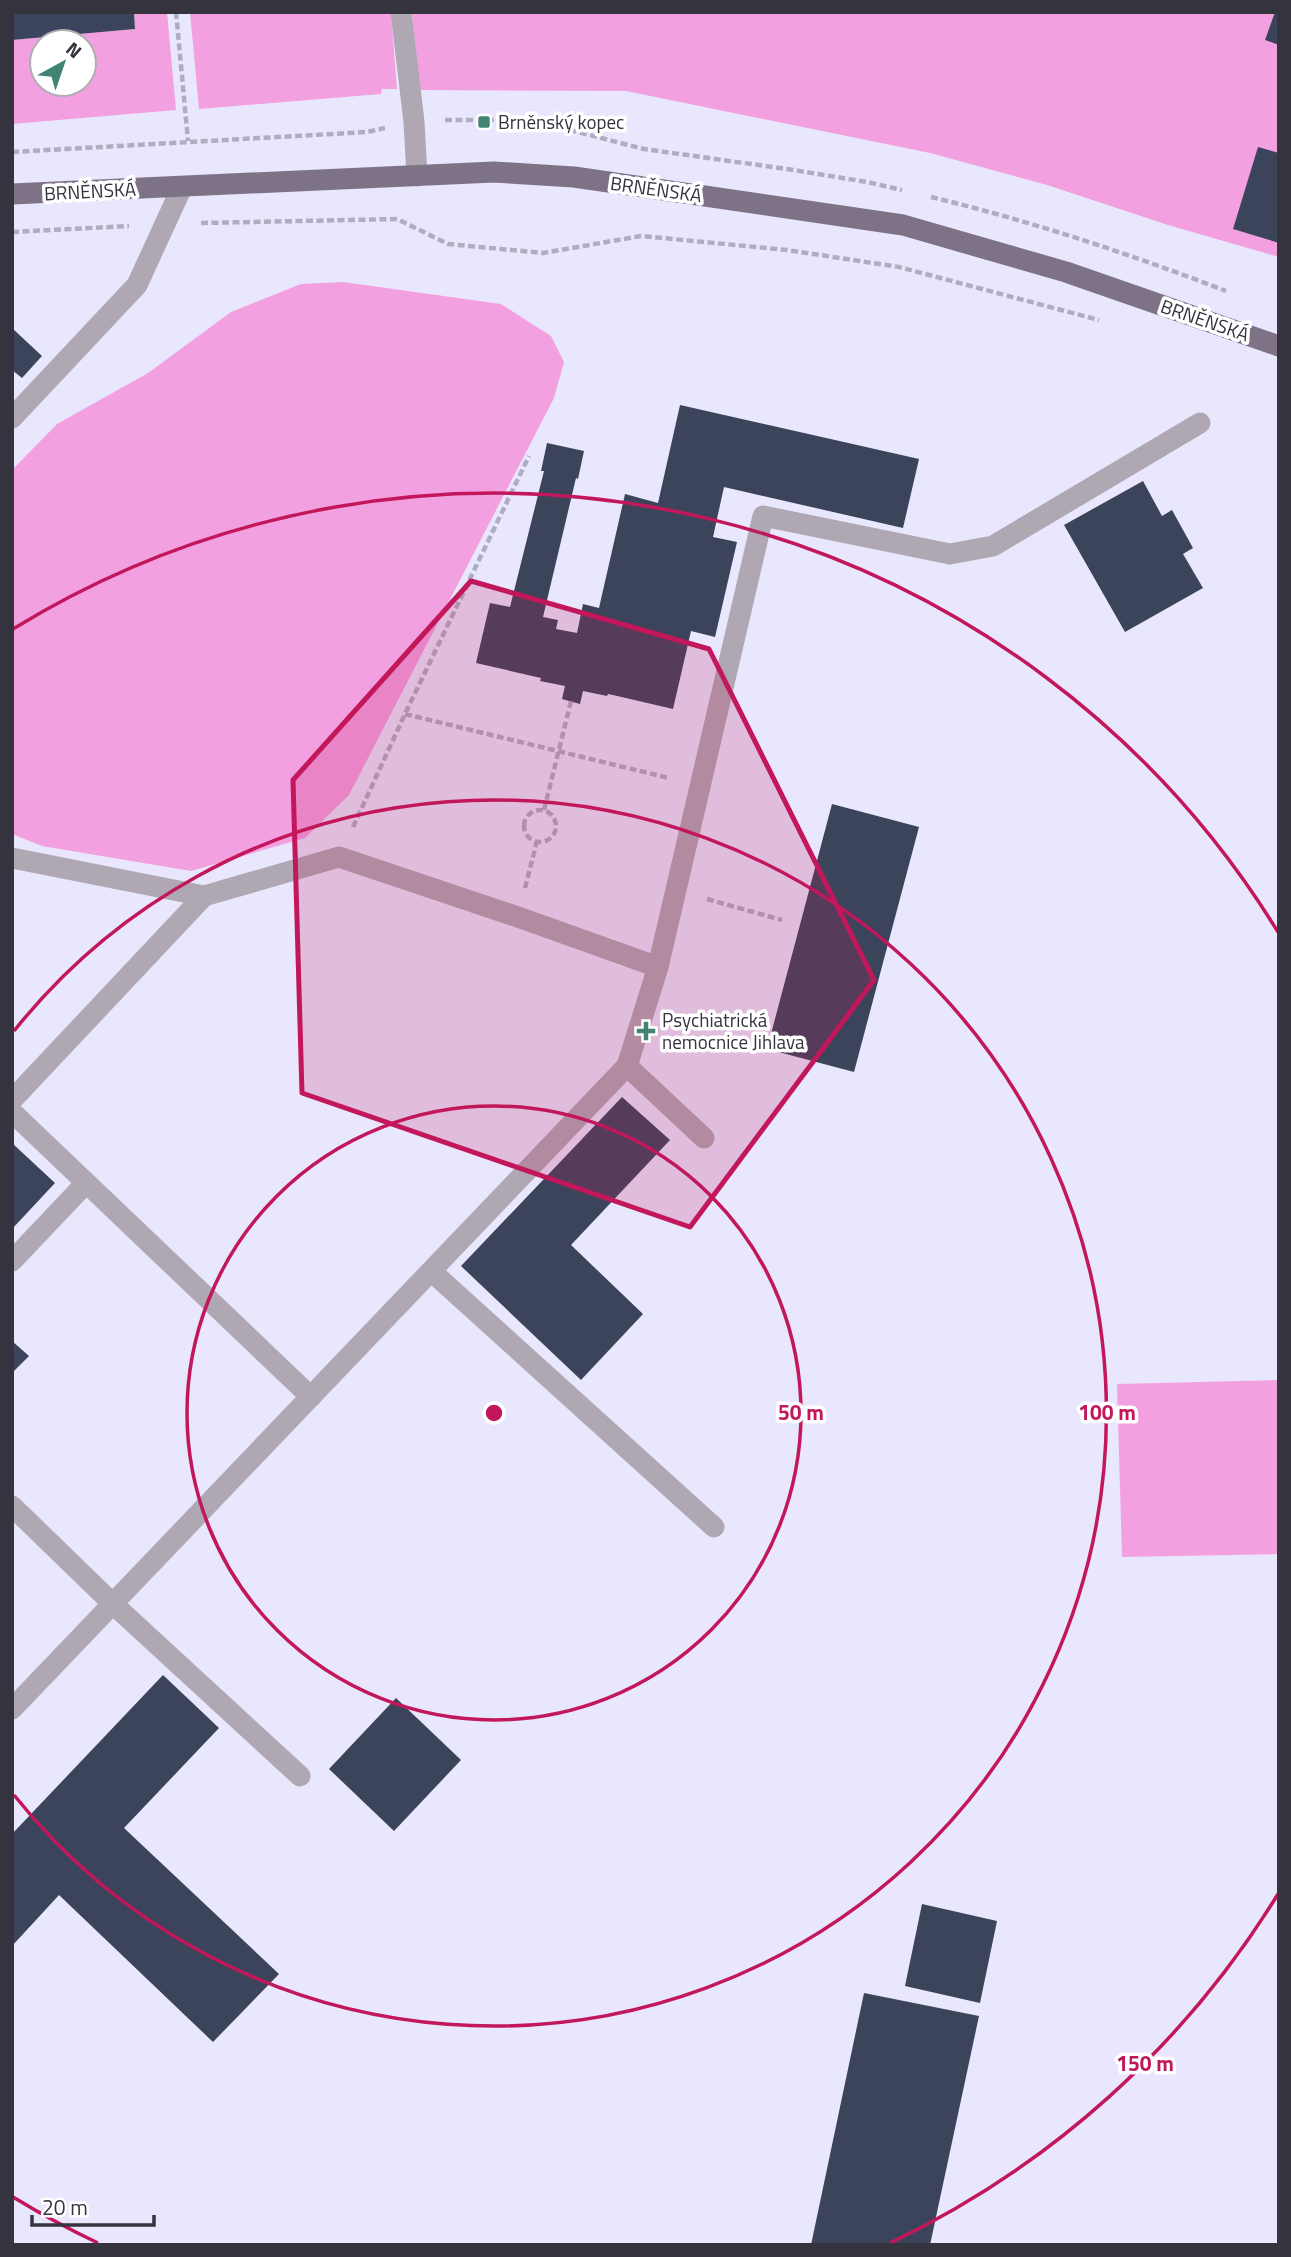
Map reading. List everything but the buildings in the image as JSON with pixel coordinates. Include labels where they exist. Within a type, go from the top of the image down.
[{"type":"main road","name":"BRNĚNSKÁ","points":[[12,194],[494,172],[574,177],[903,225],[1066,272],[1279,346]]},
{"type":"lane","points":[[401,12],[414,122],[417,176]]},
{"type":"lane","points":[[12,418],[136,285],[182,187]]},
{"type":"lane","points":[[12,1710],[627,1066],[658,967],[763,516],[950,554],[993,546],[1200,423]]},
{"type":"lane","points":[[12,858],[204,896],[339,857],[658,967]]},
{"type":"lane","points":[[12,1100],[204,896]]},
{"type":"lane","points":[[627,1066],[704,1138]]},
{"type":"lane","points":[[12,1112],[311,1397]]},
{"type":"lane","points":[[12,1261],[86,1183]]},
{"type":"lane","points":[[431,1271],[714,1527]]},
{"type":"lane","points":[[12,1506],[113,1604],[300,1776]]},
{"type":"path","points":[[176,12],[188,141]]},
{"type":"path","points":[[12,152],[367,132],[414,122]]},
{"type":"path","points":[[12,232],[165,224],[397,219],[448,244],[543,253],[641,236],[787,250],[899,267],[1102,321]]},
{"type":"path","points":[[339,857],[529,456]]},
{"type":"path","points":[[544,810],[571,701]]},
{"type":"path","points":[[405,714],[701,786]]},
{"type":"path","points":[[544,810],[555,820],[556,829],[551,838],[542,842],[528,835],[525,825],[533,812],[544,810]]},
{"type":"path","points":[[518,917],[537,841]]},
{"type":"path","points":[[676,891],[782,920]]},
{"type":"highlighted area","points":[[471,581],[709,649],[874,980],[690,1227],[302,1093],[293,780]]},
{"type":"shaded area","points":[[134,12],[167,12],[176,110],[12,124],[12,40],[28,39],[28,98],[98,98],[98,32],[135,29]]},
{"type":"shaded area","points":[[190,12],[391,12],[397,89],[382,89],[381,94],[199,109]]},
{"type":"shaded area","points":[[412,12],[1279,12],[1279,257],[1168,225],[1047,185],[930,153],[626,91],[418,90]]},
{"type":"shaded area","points":[[343,282],[501,304],[551,336],[564,362],[554,398],[349,795],[305,838],[191,871],[42,846],[12,834],[12,470],[57,424],[148,373],[231,312],[301,284]]},
{"type":"shaded area","points":[[1279,1380],[1279,1554],[1122,1557],[1117,1384]]},
{"type":"place","name":"Brněnský kopec","points":[[484,122]]},
{"type":"place","name":"Psychiatrická nemocnice Jihlava","points":[[646,1031]]}]
